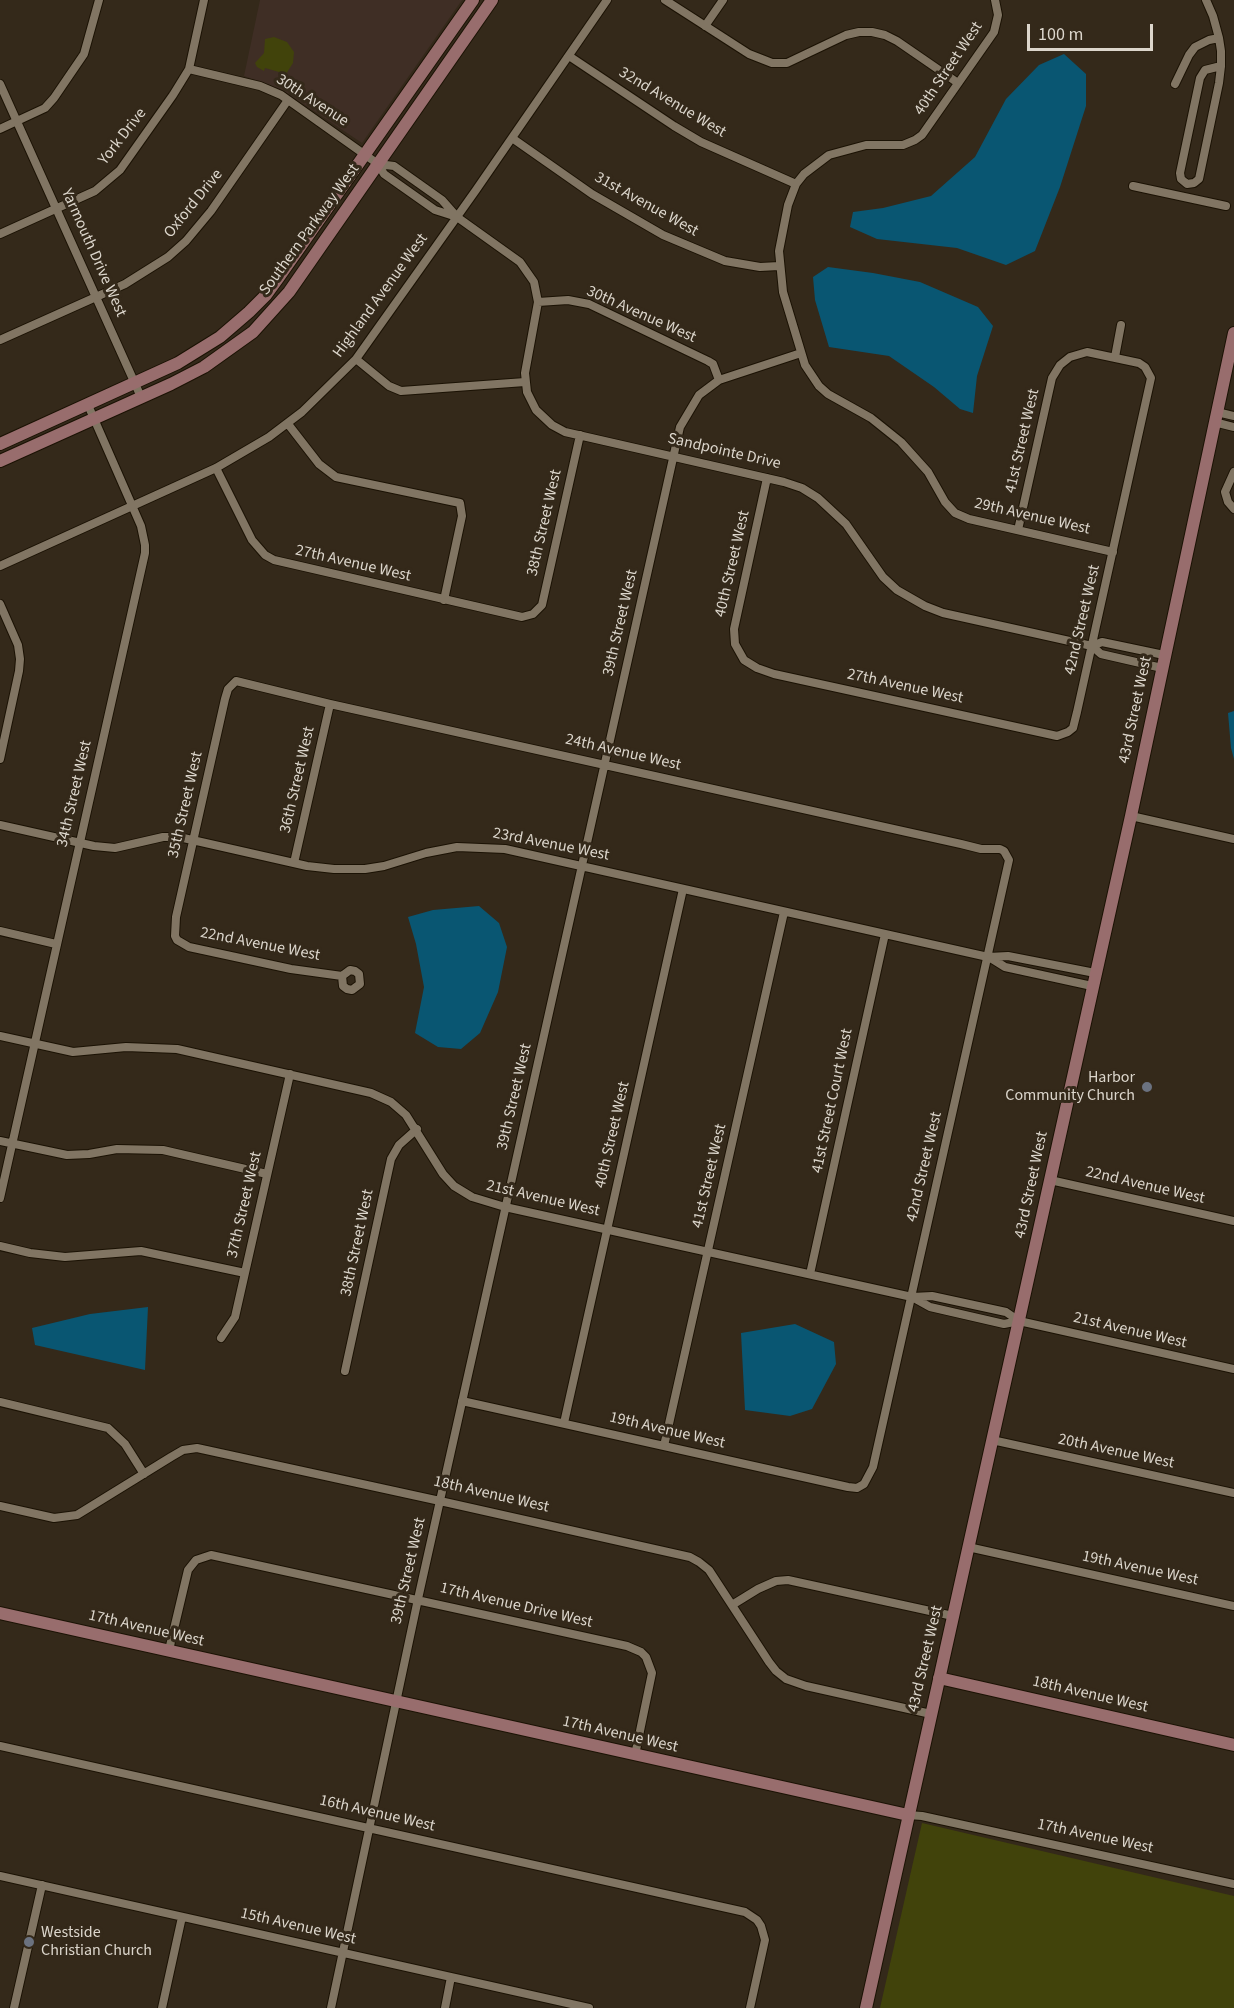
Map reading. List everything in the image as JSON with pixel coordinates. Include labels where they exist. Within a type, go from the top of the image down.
[{"type":"street","points":[[0,129],[48,105],[80,61],[88,45],[99,0]]},
{"type":"street","name":"York Drive","points":[[0,234],[95,191],[120,170],[189,69],[204,0]]},
{"type":"street","name":"Southern Parkway West","points":[[0,444],[135,383],[201,349],[249,312],[273,286],[473,0]]},
{"type":"street","name":"Southern Parkway West","points":[[0,461],[204,367],[261,324],[289,292],[492,0]]},
{"type":"street","name":"Highland Avenue West","points":[[0,566],[216,468],[288,424],[330,386],[356,359],[607,0]]},
{"type":"street","points":[[665,0],[749,54],[778,64],[796,60],[846,35],[860,32],[885,35],[897,41],[958,83]]},
{"type":"street","points":[[705,26],[723,0]]},
{"type":"street","points":[[1188,184],[1197,181],[1200,173],[1220,83],[1219,38],[1214,16],[1206,0]]},
{"type":"street","name":"40th Street West","points":[[779,266],[782,231],[796,184],[820,160],[841,150],[866,145],[903,145],[915,140],[926,131],[994,32],[997,24],[996,4]]},
{"type":"street","points":[[1174,84],[1195,47],[1219,38]]},
{"type":"street","name":"32nd Avenue West","points":[[569,56],[701,142],[796,184]]},
{"type":"street","points":[[1188,184],[1181,179],[1180,173],[1200,78],[1205,70],[1221,66]]},
{"type":"street","name":"30th Avenue","points":[[189,69],[274,91],[378,164]]},
{"type":"street","name":"Yarmouth Drive West","points":[[0,84],[141,397]]},
{"type":"street","name":"Oxford Drive","points":[[0,340],[148,271],[186,241],[211,212],[288,100]]},
{"type":"street","name":"31st Avenue West","points":[[512,138],[592,194],[663,235],[724,261],[760,267],[779,266]]},
{"type":"street","points":[[356,359],[384,383],[401,391],[525,382],[538,302],[534,282],[520,262],[457,217],[442,200],[394,166],[378,164]]},
{"type":"street","points":[[1184,197],[1188,184]]},
{"type":"street","points":[[1133,186],[1226,206]]},
{"type":"street","points":[[779,266],[783,292],[801,353]]},
{"type":"street","name":"30th Avenue West","points":[[538,302],[568,300],[589,304],[708,361],[713,364],[719,380]]},
{"type":"street","points":[[1115,357],[1121,325]]},
{"type":"street","name":"43rd Street West","points":[[866,2008],[1131,816],[1234,333]]},
{"type":"street","name":"41st Street West","points":[[1018,530],[1052,378],[1063,362],[1070,357],[1087,352],[1115,357]]},
{"type":"street","name":"39th Street West","points":[[331,2008],[395,1702],[682,421],[691,405],[703,391],[719,380],[801,353]]},
{"type":"street","name":"29th Avenue West","points":[[801,353],[805,365],[819,386],[828,394],[871,418],[902,442],[928,472],[945,502],[956,513],[969,519],[1113,552]]},
{"type":"street","name":"42nd Street West","points":[[1068,732],[1073,728],[1077,712],[1151,378],[1149,371],[1139,363],[1115,357]]},
{"type":"street","name":"Sandpointe Drive","points":[[525,382],[531,402],[544,419],[559,429],[802,488],[818,498],[846,524],[883,577],[915,601],[943,613],[1092,646],[1101,654],[1162,668]]},
{"type":"street","name":"34th Street West","points":[[0,1198],[145,553],[144,534],[88,405]]},
{"type":"street","points":[[1215,417],[1234,416]]},
{"type":"street","points":[[1215,417],[1234,427]]},
{"type":"street","points":[[288,424],[319,464],[336,477],[460,502],[462,516],[444,600]]},
{"type":"street","name":"38th Street West","points":[[533,615],[542,605],[580,435]]},
{"type":"street","name":"27th Avenue West","points":[[216,468],[252,540],[265,555],[274,560],[522,617],[533,615]]},
{"type":"street","points":[[1233,508],[1225,492],[1234,472]]},
{"type":"street","name":"40th Street West","points":[[741,655],[735,644],[734,628],[767,478]]},
{"type":"street","points":[[0,604],[18,645],[20,659],[19,671],[4,725],[0,759]]},
{"type":"street","name":"Sandpointe Drive","points":[[1092,646],[1102,642],[1164,655]]},
{"type":"street","name":"27th Avenue West","points":[[741,655],[748,664],[774,674],[1053,736],[1068,732]]},
{"type":"street","name":"24th Avenue West","points":[[232,683],[244,681],[330,704],[981,849],[1000,849],[1006,855]]},
{"type":"street","name":"35th Street West","points":[[175,936],[176,917],[193,840],[225,699],[232,683]]},
{"type":"street","name":"36th Street West","points":[[294,863],[330,704]]},
{"type":"street","points":[[1131,816],[1234,839]]},
{"type":"street","name":"23rd Avenue West","points":[[0,825],[79,843],[115,848],[163,837],[179,837],[294,863],[334,869],[365,869],[384,866],[444,849],[470,847],[505,849],[988,957],[1008,956],[1094,980]]},
{"type":"street","name":"42nd Street West","points":[[864,1484],[873,1467],[912,1297],[988,957],[1008,861],[1006,855]]},
{"type":"street","name":"40th Street West","points":[[564,1423],[683,889]]},
{"type":"street","name":"41st Street West","points":[[664,1446],[784,912]]},
{"type":"street","points":[[0,931],[56,944]]},
{"type":"street","name":"41st Street Court West","points":[[810,1274],[885,934]]},
{"type":"street","name":"22nd Avenue West","points":[[175,936],[177,940],[189,947],[291,969],[342,976]]},
{"type":"street","name":"23rd Avenue West","points":[[988,957],[1005,967],[1094,980]]},
{"type":"street","name":"21st Avenue West","points":[[0,1036],[73,1052],[126,1047],[177,1049],[377,1095],[391,1102],[406,1115],[417,1129],[443,1174],[454,1186],[472,1197],[506,1207],[912,1297],[940,1310],[1004,1324],[1018,1321],[1234,1369]]},
{"type":"street","name":"37th Street West","points":[[221,1338],[235,1317],[290,1074]]},
{"type":"street","name":"38th Street West","points":[[345,1371],[391,1159],[399,1146],[417,1129]]},
{"type":"street","points":[[0,1141],[66,1155],[117,1149],[163,1150],[267,1174]]},
{"type":"street","name":"22nd Avenue West","points":[[1050,1180],[1234,1221]]},
{"type":"street","points":[[0,1246],[30,1253],[65,1257],[141,1251],[245,1273]]},
{"type":"street","name":"19th Avenue West","points":[[462,1401],[848,1487],[857,1488],[864,1484]]},
{"type":"street","points":[[0,1402],[108,1428],[125,1444],[144,1474]]},
{"type":"street","name":"20th Avenue West","points":[[992,1440],[1234,1493]]},
{"type":"street","name":"18th Avenue West","points":[[0,1506],[54,1518],[77,1515],[183,1450],[197,1448],[440,1501],[690,1557],[709,1570],[769,1662],[786,1679],[806,1686],[931,1714]]},
{"type":"street","name":"19th Avenue West","points":[[968,1547],[1234,1605]]},
{"type":"street","name":"17th Avenue Drive West","points":[[169,1650],[189,1570],[196,1560],[206,1555],[224,1556],[627,1646],[641,1652],[649,1662],[652,1672],[635,1755]]},
{"type":"street","points":[[732,1605],[767,1585],[776,1581],[788,1580],[953,1616]]},
{"type":"street","name":"17th Avenue West","points":[[0,1613],[908,1815],[922,1816],[1234,1884]]},
{"type":"street","name":"18th Avenue West","points":[[939,1678],[1234,1745]]},
{"type":"street","name":"16th Avenue West","points":[[0,1746],[747,1913],[757,1920],[765,1940],[750,2008]]},
{"type":"street","name":"15th Avenue West","points":[[0,1876],[589,2008]]},
{"type":"street","points":[[14,2008],[42,1885]]},
{"type":"street","points":[[162,2008],[182,1917]]},
{"type":"street","points":[[445,2008],[451,1977]]},
{"type":"shaded area","points":[[260,0],[462,0],[362,143],[281,89],[244,76]]},
{"type":"shaded area","points":[[274,37],[287,42],[294,52],[293,63],[286,74],[265,68],[264,71],[255,63],[264,53],[265,39]]},
{"type":"shaded area","points":[[922,1823],[1234,1896],[1234,2008],[880,2008]]},
{"type":"water","points":[[1064,54],[1086,74],[1086,106],[1060,187],[1035,251],[1006,265],[957,248],[877,239],[850,227],[853,212],[883,208],[931,196],[975,157],[1006,99],[1039,65]]},
{"type":"water","points":[[828,267],[920,282],[978,307],[993,326],[977,376],[973,413],[960,409],[934,387],[889,356],[829,347],[815,300],[813,277]]},
{"type":"water","points":[[1234,711],[1234,759],[1228,713]]},
{"type":"water","points":[[479,906],[499,923],[507,947],[498,992],[480,1033],[461,1049],[438,1047],[415,1033],[424,987],[408,917],[433,910]]},
{"type":"water","points":[[148,1307],[145,1370],[35,1345],[32,1328],[90,1314]]},
{"type":"water","points":[[795,1324],[834,1342],[836,1364],[812,1409],[790,1416],[745,1410],[741,1333]]},
{"type":"place","name":"Harbor Community Church","points":[[1147,1087]]},
{"type":"place","name":"Westside Christian Church","points":[[29,1942]]}]
